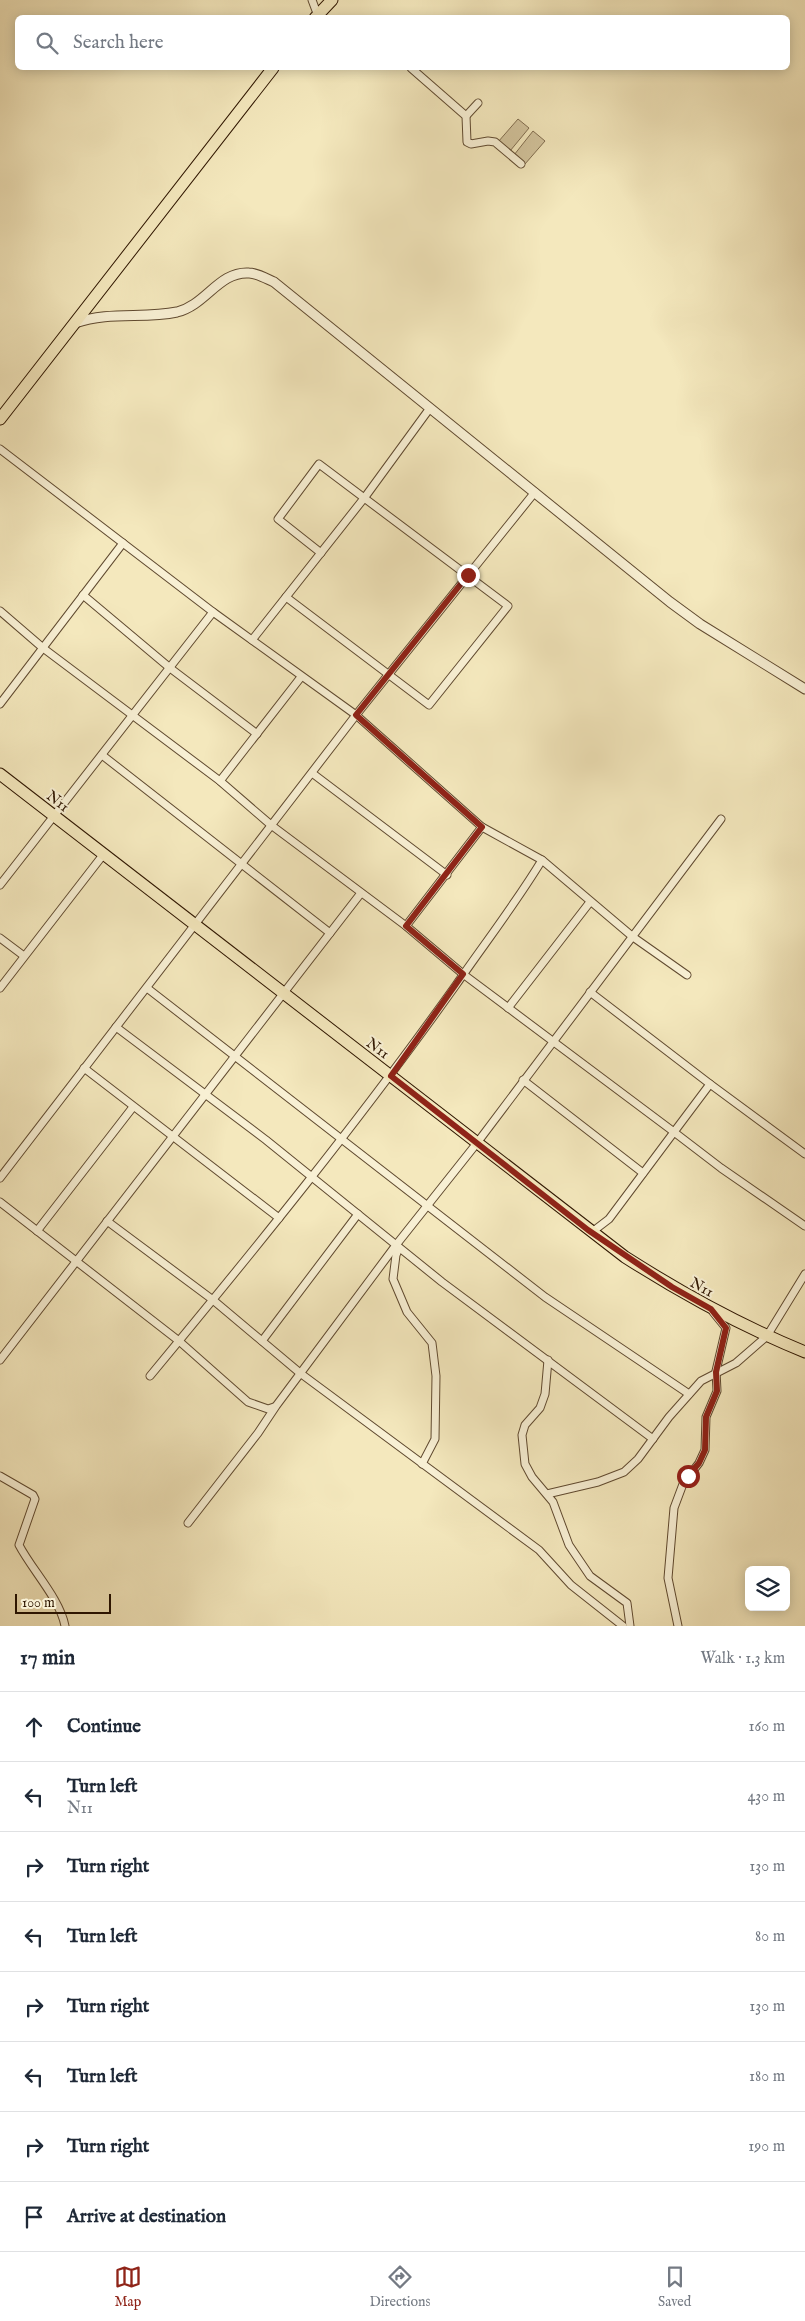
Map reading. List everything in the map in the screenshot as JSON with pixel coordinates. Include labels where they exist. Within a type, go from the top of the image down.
[{"type":"main road","points":[[320,15],[332,0]]},
{"type":"main road","points":[[0,419],[271,70]]},
{"type":"main road","name":"N11","points":[[0,774],[592,1232],[672,1287],[711,1309],[805,1352]]},
{"type":"street","points":[[312,0],[317,15]]},
{"type":"street","points":[[413,70],[466,116]]},
{"type":"street","points":[[478,103],[466,116],[467,142],[471,144],[488,141],[496,142],[521,164]]},
{"type":"street","points":[[75,323],[102,316],[179,311],[198,303],[222,280],[238,274],[250,273],[274,282],[676,607],[805,689]]},
{"type":"street","points":[[252,640],[365,497],[430,408]]},
{"type":"street","points":[[0,449],[213,612],[356,715],[482,827],[542,860],[633,937],[687,975]]},
{"type":"street","points":[[286,597],[429,705],[508,606],[319,464],[278,518],[321,553]]},
{"type":"street","points":[[0,1178],[356,715],[534,492]]},
{"type":"street","points":[[0,704],[123,543]]},
{"type":"street","points":[[83,595],[170,668],[257,734]]},
{"type":"street","points":[[0,612],[43,648],[220,781],[272,826],[406,926],[463,974],[721,1168],[805,1226]]},
{"type":"street","points":[[0,884],[213,612]]},
{"type":"street","points":[[220,781],[301,677]]},
{"type":"street","points":[[102,755],[330,933]]},
{"type":"street","points":[[312,774],[447,875]]},
{"type":"street","points":[[188,1523],[258,1433],[300,1372],[477,1143],[721,819]]},
{"type":"street","points":[[406,926],[482,827]]},
{"type":"street","points":[[0,988],[103,855]]},
{"type":"street","points":[[150,1376],[313,1177],[391,1076],[521,895],[542,860]]},
{"type":"street","points":[[0,869],[8,875]]},
{"type":"street","points":[[0,1360],[361,893]]},
{"type":"street","points":[[508,1008],[590,902]]},
{"type":"street","points":[[0,938],[24,956]]},
{"type":"street","points":[[146,988],[544,1298],[689,1394]]},
{"type":"street","points":[[590,992],[805,1154]]},
{"type":"street","points":[[116,1027],[313,1177],[398,1246],[653,1439]]},
{"type":"street","points":[[84,1068],[278,1218]]},
{"type":"street","points":[[523,1080],[643,1173]]},
{"type":"street","points":[[592,1232],[609,1219],[710,1084]]},
{"type":"street","points":[[37,1231],[133,1106]]},
{"type":"street","points":[[0,1202],[179,1340],[248,1402],[268,1409],[276,1406]]},
{"type":"street","points":[[262,1341],[358,1214]]},
{"type":"street","points":[[106,1221],[213,1300],[300,1372],[539,1550],[572,1585],[623,1626]]},
{"type":"street","points":[[398,1246],[393,1279],[407,1312],[432,1343],[436,1376],[435,1439],[422,1464]]},
{"type":"street","points":[[547,1494],[598,1482],[624,1472],[638,1459],[701,1381],[736,1362],[767,1336],[805,1274]]},
{"type":"street","points":[[678,1626],[668,1578],[674,1508],[683,1484],[699,1463],[705,1450],[706,1417],[717,1391],[716,1372],[726,1328],[711,1309]]},
{"type":"street","points":[[548,1360],[545,1394],[540,1408],[525,1425],[522,1435],[526,1464],[532,1477],[557,1509],[569,1545],[590,1576],[627,1603],[630,1626]]},
{"type":"street","points":[[0,1476],[33,1495],[35,1499],[20,1545],[56,1604],[63,1617],[64,1626]]},
{"type":"shaded area","points":[[518,119],[529,128],[510,151],[498,142]]},
{"type":"shaded area","points":[[533,131],[545,141],[525,164],[514,155]]},
{"type":"route","points":[[468,575],[356,715],[482,827],[406,926],[463,974],[391,1076],[625,1257],[711,1309],[726,1328],[715,1379],[717,1391],[706,1417],[705,1450],[699,1463],[688,1476]]}]
